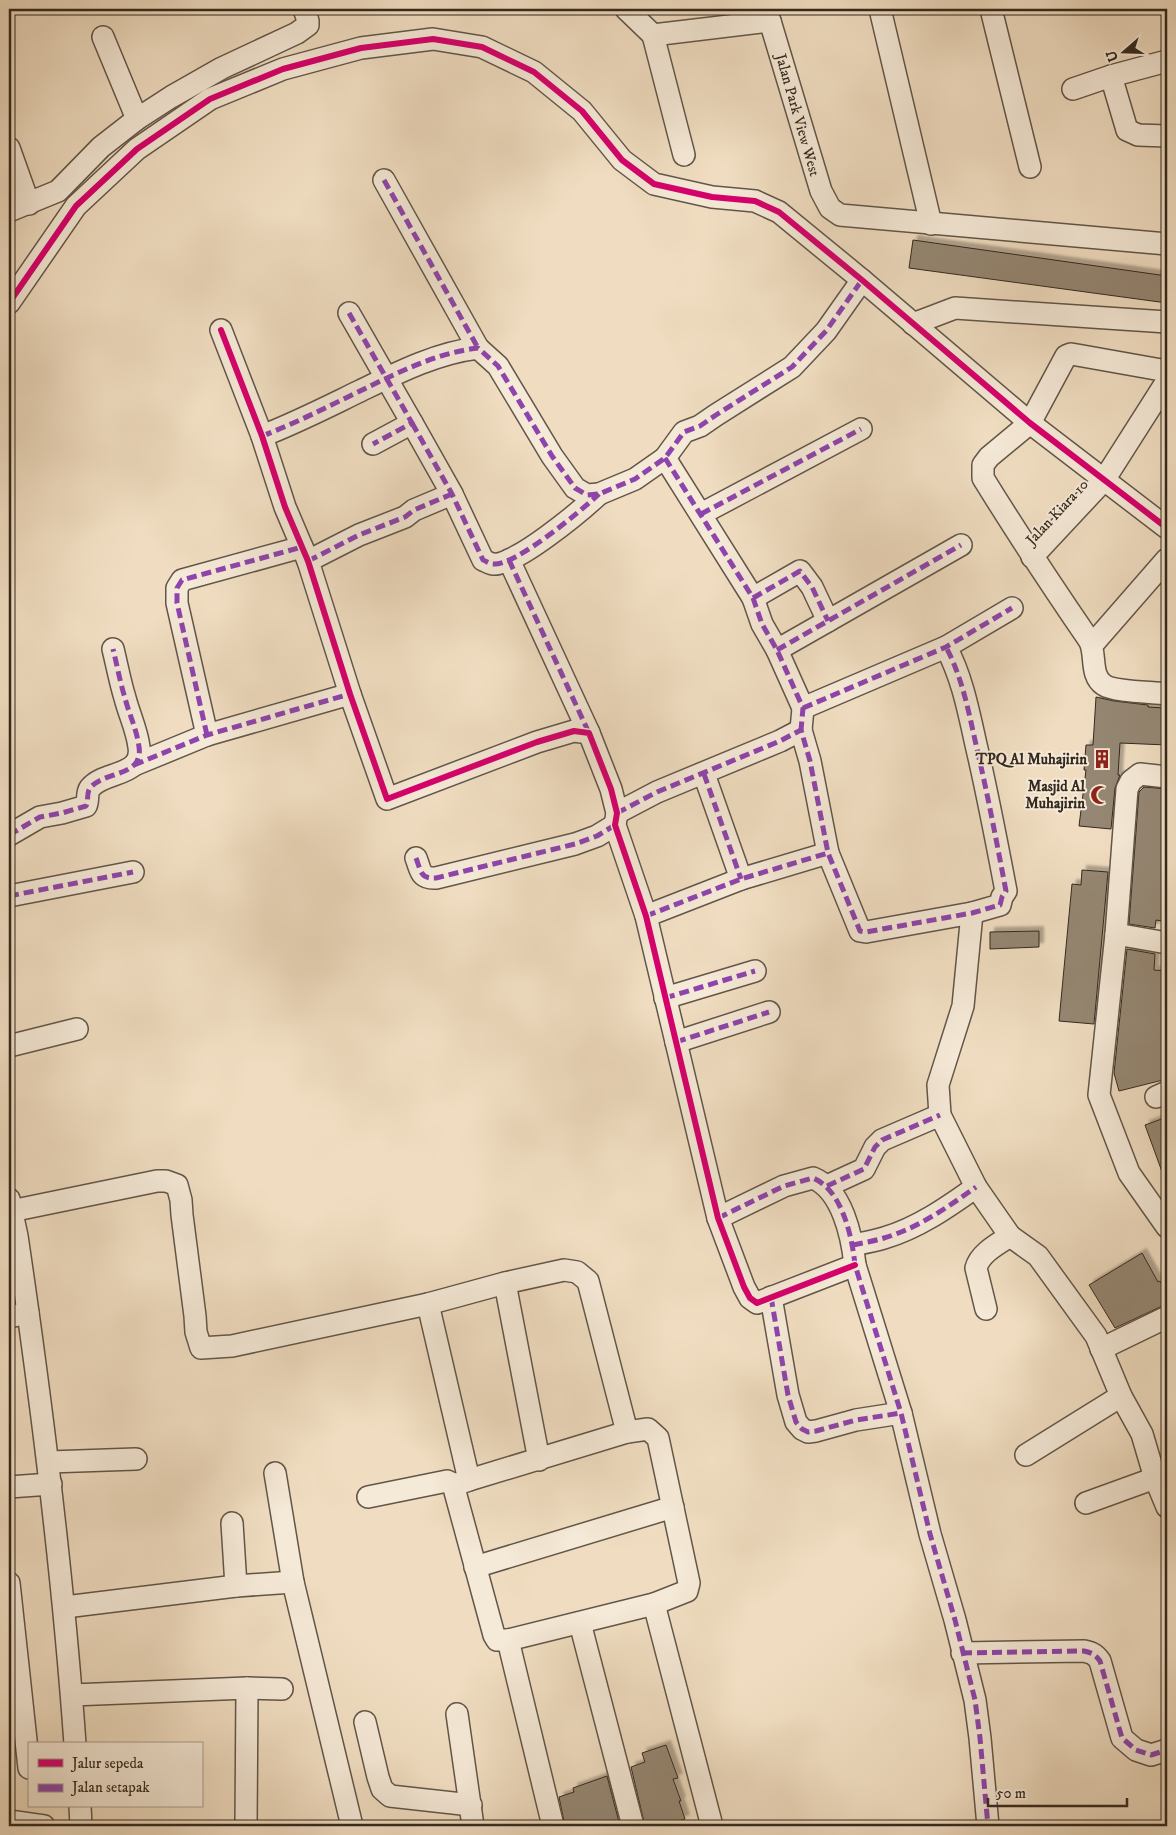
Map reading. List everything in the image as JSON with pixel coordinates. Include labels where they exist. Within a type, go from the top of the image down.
[{"type":"street","points":[[9,211],[58,190],[101,147],[171,96],[222,68],[297,33],[308,25],[304,9]]},
{"type":"street","points":[[626,9],[653,34],[684,155]]},
{"type":"street","points":[[880,9],[931,224],[1167,244]]},
{"type":"street","points":[[991,9],[1030,167]]},
{"type":"street","points":[[653,34],[772,15]]},
{"type":"street","name":"Jalan Park View West","points":[[772,15],[820,192],[830,208],[840,215],[931,224]]},
{"type":"street","points":[[103,37],[137,119]]},
{"type":"street","points":[[9,303],[76,206],[137,148],[210,99],[283,69],[361,48],[433,39],[482,47],[534,72],[582,111],[622,160],[654,184],[712,197],[755,201],[779,212],[862,280],[1030,424],[1167,528]]},
{"type":"street","points":[[1073,89],[1111,76],[1167,61]]},
{"type":"street","points":[[1111,76],[1126,130],[1138,135],[1167,136]]},
{"type":"street","points":[[9,148],[29,204]]},
{"type":"street","points":[[384,180],[478,348],[498,366],[552,456],[575,488],[587,495],[598,494],[635,478],[665,458],[684,432],[700,426],[792,367],[840,313],[862,280]]},
{"type":"street","points":[[913,324],[955,308],[1167,322]]},
{"type":"street","points":[[349,313],[452,494],[483,560],[494,565],[509,560],[530,548],[579,513],[598,494]]},
{"type":"street","points":[[221,330],[262,436],[285,507],[305,554],[350,694],[387,799],[538,742],[574,731],[589,733]]},
{"type":"street","points":[[262,436],[295,424],[386,378],[460,350],[478,348]]},
{"type":"street","name":"Jalan Kiara 10","points":[[1167,370],[1071,354],[1066,356],[1030,424],[989,457],[983,465],[983,478],[1032,557],[1092,645],[1095,673],[1102,684],[1113,689],[1167,694]]},
{"type":"street","name":"Jalan Kiara 10","points":[[1032,557],[1104,480],[1167,381]]},
{"type":"street","points":[[373,444],[412,423]]},
{"type":"street","points":[[701,514],[861,429]]},
{"type":"street","points":[[665,458],[753,598],[762,624],[777,650],[803,708],[802,730],[828,853],[860,931],[866,932],[972,914],[1000,905],[1006,891],[966,698],[956,667],[946,647]]},
{"type":"street","points":[[207,735],[176,603],[178,588],[182,580],[305,554],[405,517],[414,510],[452,494]]},
{"type":"street","points":[[777,650],[961,545]]},
{"type":"street","points":[[1092,645],[1167,559]]},
{"type":"street","points":[[509,560],[589,733],[611,789],[616,819],[646,916],[718,1218],[750,1298],[757,1303],[771,1297],[884,1238],[916,1225],[946,1209],[976,1187]]},
{"type":"street","points":[[753,598],[800,571],[812,586],[828,621]]},
{"type":"street","points":[[803,708],[946,647],[1012,608]]},
{"type":"street","points":[[113,649],[124,698],[140,748],[139,758],[134,765]]},
{"type":"street","points":[[9,835],[40,817],[86,806],[88,791],[91,786],[134,765],[207,735],[350,694]]},
{"type":"street","points":[[416,858],[422,875],[428,878],[436,878],[575,844],[597,836],[616,819],[657,792],[704,774],[802,730]]},
{"type":"street","points":[[704,774],[741,879]]},
{"type":"street","points":[[1165,1219],[1129,1173],[1099,1095],[1116,934],[1126,789],[1131,781],[1140,774],[1167,777]]},
{"type":"street","points":[[646,916],[741,879],[828,853]]},
{"type":"street","points":[[9,896],[133,872]]},
{"type":"street","points":[[972,914],[963,1006],[938,1085],[940,1115],[976,1187],[1010,1236],[1038,1256],[1096,1336],[1121,1396],[1142,1434],[1155,1478],[1167,1507]]},
{"type":"street","points":[[1116,934],[1167,943]]},
{"type":"street","points":[[665,998],[756,972]]},
{"type":"street","points":[[676,1042],[769,1012]]},
{"type":"street","points":[[9,1046],[76,1029]]},
{"type":"street","points":[[827,1186],[864,1169],[875,1147],[882,1140],[940,1115]]},
{"type":"street","points":[[718,1218],[784,1186],[813,1178],[827,1186],[841,1210],[850,1231],[854,1255],[901,1412],[930,1534],[955,1620],[979,1729],[988,1826]]},
{"type":"street","points":[[76,1742],[65,1607],[49,1462],[19,1315],[10,1205],[157,1181],[166,1181],[177,1185],[181,1200],[196,1316],[196,1332],[201,1348],[232,1346],[428,1304],[505,1283],[564,1270],[577,1272],[588,1281],[627,1432]]},
{"type":"street","points":[[986,1309],[976,1268],[985,1253],[1010,1236]]},
{"type":"street","points":[[505,1283],[539,1460]]},
{"type":"street","points":[[771,1297],[788,1395],[796,1422],[802,1429],[808,1432],[856,1420],[901,1412]]},
{"type":"street","points":[[428,1304],[462,1483]]},
{"type":"street","points":[[1101,1349],[1165,1318]]},
{"type":"street","points":[[1026,1455],[1121,1396]]},
{"type":"street","points":[[648,1429],[658,1438],[689,1588],[684,1593],[654,1604],[498,1641],[474,1567],[454,1488],[462,1483],[539,1460],[627,1432],[648,1429]]},
{"type":"street","points":[[49,1462],[136,1459]]},
{"type":"street","points":[[275,1473],[293,1582],[352,1826]]},
{"type":"street","points":[[1086,1503],[1155,1478]]},
{"type":"street","points":[[368,1497],[447,1481],[462,1483]]},
{"type":"street","points":[[9,1487],[51,1484]]},
{"type":"street","points":[[474,1567],[673,1507]]},
{"type":"street","points":[[232,1523],[236,1586]]},
{"type":"street","points":[[65,1607],[236,1586],[293,1582]]},
{"type":"street","points":[[9,1583],[28,1759]]},
{"type":"street","points":[[654,1604],[712,1826]]},
{"type":"street","points":[[580,1623],[633,1826]]},
{"type":"street","points":[[508,1640],[553,1826]]},
{"type":"street","points":[[962,1653],[1084,1651],[1096,1655],[1100,1661],[1122,1738],[1136,1750],[1151,1755],[1167,1750]]},
{"type":"street","points":[[72,1695],[247,1688],[282,1689]]},
{"type":"street","points":[[246,1826],[247,1688]]},
{"type":"street","points":[[457,1714],[473,1826]]},
{"type":"street","points":[[364,1722],[382,1789],[390,1796],[471,1805]]},
{"type":"street","points":[[80,1808],[81,1826]]},
{"type":"street","points":[[9,1821],[37,1819]]},
{"type":"building","points":[[913,240],[1167,276],[1167,303],[909,268]]},
{"type":"building","points":[[1096,697],[1148,705],[1148,707],[1164,708],[1163,711],[1167,712],[1167,745],[1120,743],[1118,775],[1120,775],[1115,788],[1111,829],[1079,826],[1086,770],[1084,770],[1086,745],[1093,745]]},
{"type":"building","points":[[1144,787],[1167,789],[1167,922],[1156,920],[1155,928],[1129,924],[1139,792]]},
{"type":"building","points":[[1082,870],[1108,872],[1094,1024],[1059,1021],[1072,884],[1081,885]]},
{"type":"building","points":[[1039,931],[1039,947],[990,949],[990,932]]},
{"type":"building","points":[[1127,949],[1155,954],[1154,970],[1167,971],[1167,1079],[1119,1091],[1114,1073]]},
{"type":"building","points":[[1167,1117],[1167,1179],[1165,1180],[1145,1125]]},
{"type":"building","points":[[1142,1253],[1167,1294],[1167,1306],[1160,1307],[1115,1328],[1089,1285]]},
{"type":"building","points":[[666,1745],[678,1778],[673,1779],[685,1819],[665,1826],[645,1826],[631,1767],[645,1762],[642,1753]]},
{"type":"building","points":[[607,1776],[620,1826],[565,1826],[559,1797],[574,1792],[573,1788]]},
{"type":"marked path","points":[[384,180],[478,348]]},
{"type":"marked path","points":[[262,436],[417,365],[447,354],[478,348],[498,366],[552,456],[575,488],[587,495],[599,494],[635,479],[665,458],[684,432],[700,426],[792,367],[826,331],[862,280]]},
{"type":"marked path","points":[[349,313],[412,423],[373,444]]},
{"type":"marked path","points":[[412,423],[452,494],[483,560],[491,564],[503,563],[516,557],[564,524],[599,494]]},
{"type":"marked path","points":[[701,514],[861,429]]},
{"type":"marked path","points":[[665,458],[753,598],[762,624],[777,650],[803,708],[801,730]]},
{"type":"marked path","points":[[308,561],[359,535],[405,517],[414,510],[452,494]]},
{"type":"marked path","points":[[777,650],[961,545]]},
{"type":"marked path","points":[[207,735],[177,603],[177,588],[182,580],[302,547]]},
{"type":"marked path","points":[[509,560],[589,733]]},
{"type":"marked path","points":[[753,598],[800,571],[812,587],[828,621]]},
{"type":"marked path","points":[[803,708],[946,647],[1012,608]]},
{"type":"marked path","points":[[617,813],[657,792],[780,741],[801,730],[810,761],[828,853],[860,931],[866,932],[972,913],[1000,905],[1006,891],[989,802],[965,697],[946,647]]},
{"type":"marked path","points":[[9,835],[40,817],[86,806],[90,788],[100,780],[129,769],[137,761],[139,756],[138,741],[123,692],[113,649]]},
{"type":"marked path","points":[[134,765],[207,735],[350,694]]},
{"type":"marked path","points":[[704,774],[741,879]]},
{"type":"marked path","points":[[416,858],[424,876],[436,878],[575,844],[597,836],[615,825]]},
{"type":"marked path","points":[[646,916],[741,879],[828,853]]},
{"type":"marked path","points":[[9,896],[133,872]]},
{"type":"marked path","points":[[665,998],[755,971]]},
{"type":"marked path","points":[[676,1042],[769,1012]]},
{"type":"marked path","points":[[827,1186],[864,1169],[875,1147],[882,1140],[940,1115]]},
{"type":"marked path","points":[[718,1218],[784,1186],[813,1178],[823,1184],[831,1193],[844,1215],[855,1265],[901,1413],[930,1534],[955,1620],[975,1700],[988,1826]]},
{"type":"marked path","points":[[853,1245],[884,1238],[909,1229],[944,1209],[976,1187]]},
{"type":"marked path","points":[[771,1297],[788,1395],[796,1422],[802,1429],[808,1432],[816,1431],[856,1420],[901,1413]]},
{"type":"marked path","points":[[962,1653],[1084,1651],[1091,1653],[1100,1661],[1122,1738],[1136,1750],[1151,1755],[1167,1750]]},
{"type":"cycle path","points":[[9,303],[76,206],[137,149],[210,99],[283,69],[361,48],[433,39],[482,47],[534,72],[582,111],[622,160],[654,184],[712,197],[755,201],[779,212],[1030,423],[1167,528]]},
{"type":"cycle path","points":[[221,330],[262,436],[285,507],[308,561],[350,694],[387,799],[537,742],[574,731],[589,733],[611,789],[617,813],[615,825],[646,916],[718,1218],[744,1287],[750,1298],[757,1303],[855,1265]]},
{"type":"place","name":"TPQ Al Muhajirin","points":[[1102,759]]},
{"type":"place","name":"Masjid Al Muhajirin","points":[[1100,795]]}]
